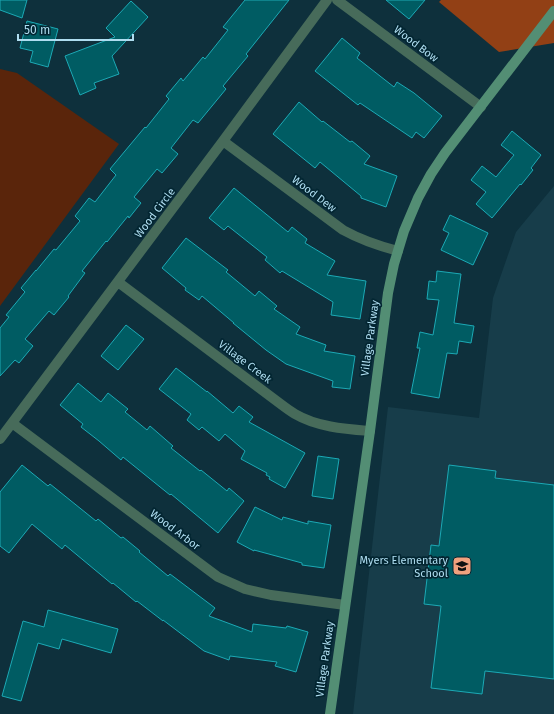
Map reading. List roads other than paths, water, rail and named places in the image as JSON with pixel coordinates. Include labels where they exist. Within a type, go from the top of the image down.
[{"type":"street","name":"Wood Circle","points":[[0,439],[223,142],[327,0]]},
{"type":"street","name":"Wood Bow","points":[[337,0],[481,107]]},
{"type":"street","name":"Village Parkway","points":[[330,714],[388,293],[394,264],[404,231],[418,198],[445,154],[554,11]]},
{"type":"street","name":"Wood Dew","points":[[223,142],[343,230],[376,245],[398,251]]},
{"type":"street","name":"Village Creek","points":[[118,282],[295,414],[311,422],[328,426],[370,431]]},
{"type":"street","name":"Wood Arbor","points":[[12,423],[218,576],[245,589],[270,595],[345,605]]},
{"type":"place","name":"Myers Elementary School","points":[[462,566]]}]
